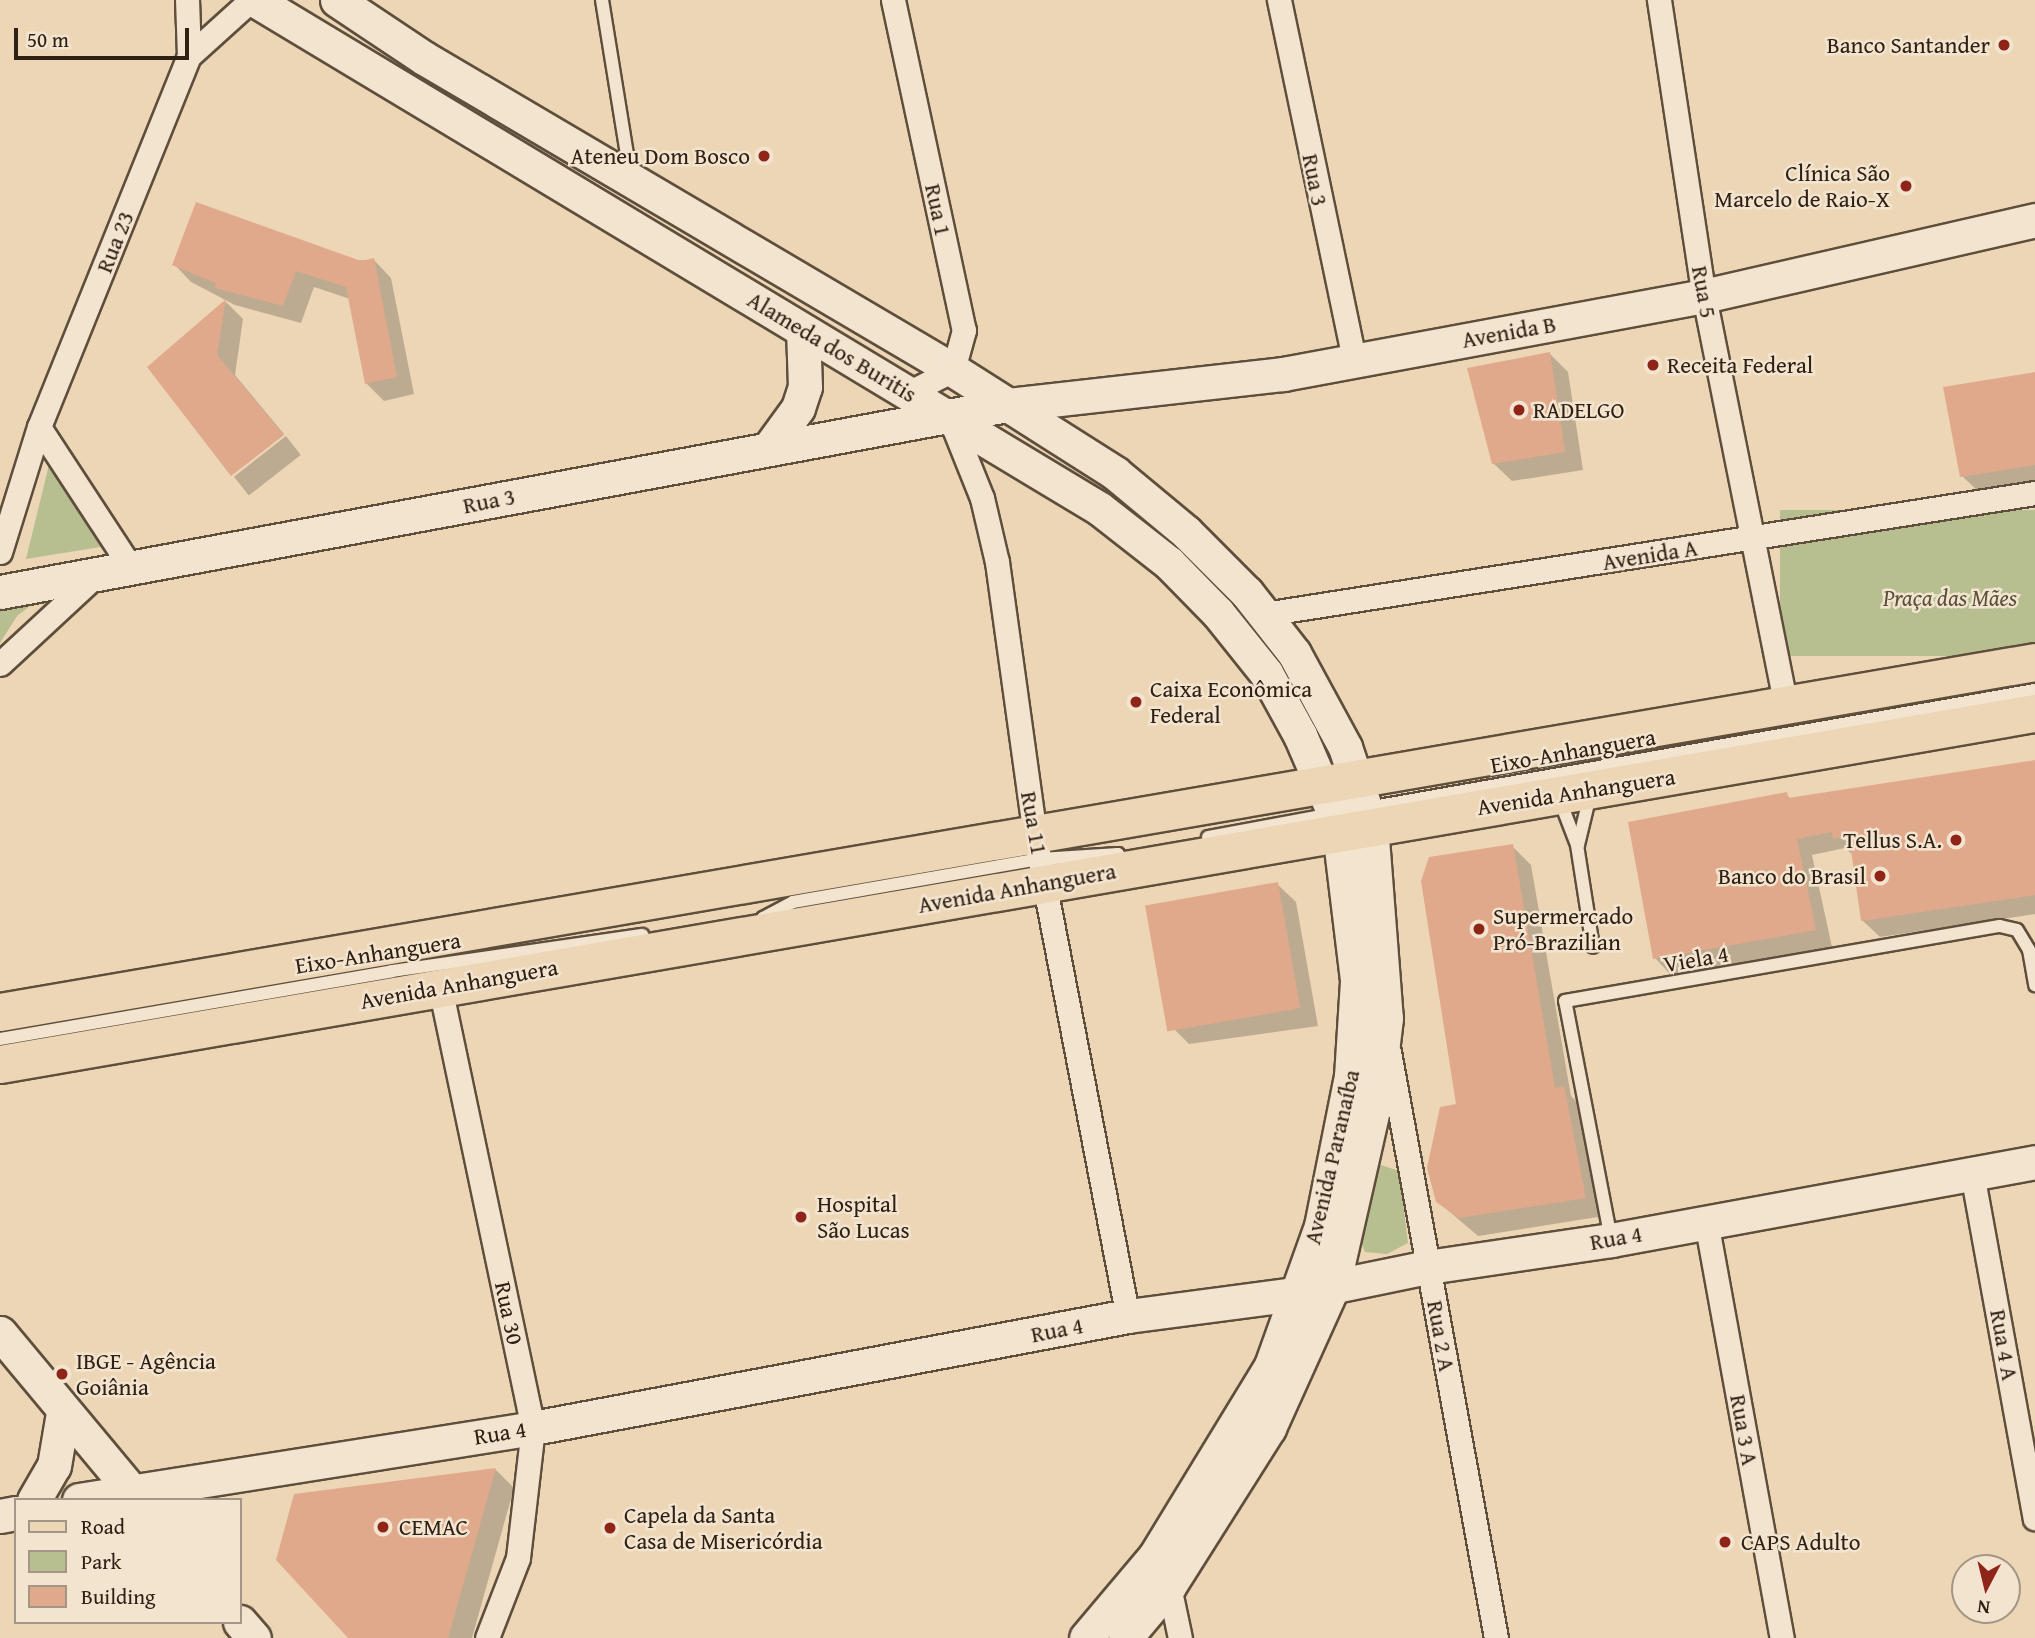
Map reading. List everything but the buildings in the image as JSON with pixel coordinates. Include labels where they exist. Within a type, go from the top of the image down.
[{"type":"main road","name":"Alameda dos Buritis","points":[[253,0],[908,393],[978,410],[1115,473],[1194,539],[1264,614],[1319,695],[1349,807]]},
{"type":"main road","name":"Alameda dos Buritis","points":[[337,0],[424,58],[953,370],[978,410],[1169,563],[1266,673],[1349,807]]},
{"type":"main road","name":"Avenida B","points":[[978,410],[1283,374],[1704,296],[2035,220]]},
{"type":"main road","points":[[769,448],[799,408],[805,387],[803,331]]},
{"type":"main road","name":"Rua 3","points":[[2,583],[95,576],[978,410]]},
{"type":"main road","name":"Avenida Anhanguera","points":[[0,1012],[1041,863],[1349,807],[1786,705],[2035,662]]},
{"type":"main road","name":"Avenida Anhanguera","points":[[0,1064],[440,987],[1041,863],[1349,807],[1575,792],[2035,713]]},
{"type":"main road","name":"Avenida Paranaíba","points":[[1125,1638],[1169,1586],[1269,1428],[1333,1286],[1385,1035],[1385,970],[1349,807]]},
{"type":"main road","name":"Avenida Paranaíba","points":[[1086,1638],[1155,1556],[1270,1366],[1321,1226],[1356,1038],[1357,981],[1349,807]]},
{"type":"main road","name":"Rua 4","points":[[97,1498],[134,1494],[253,1470],[533,1428],[1128,1316],[1296,1294],[1428,1267],[1611,1240],[2035,1162]]},
{"type":"main road","points":[[0,1333],[63,1413],[134,1494]]},
{"type":"main road","points":[[35,1498],[54,1466],[63,1413]]},
{"type":"main road","points":[[232,1498],[253,1470]]},
{"type":"main road","points":[[242,1624],[254,1638]]},
{"type":"street","name":"Rua 23","points":[[0,552],[39,427],[189,56],[187,0]]},
{"type":"street","name":"Rua 23","points":[[189,56],[253,0]]},
{"type":"street","name":"Rua 1","points":[[893,0],[964,330],[953,370]]},
{"type":"street","name":"Rua 3","points":[[1279,0],[1354,360]]},
{"type":"street","name":"Rua 5","points":[[1659,0],[1704,296],[1786,705]]},
{"type":"street","points":[[908,393],[953,370]]},
{"type":"street","name":"Rua 11","points":[[978,410],[982,498],[997,562],[1041,863],[1128,1316]]},
{"type":"street","points":[[39,427],[132,569]]},
{"type":"street","name":"Avenida A","points":[[1264,614],[2035,493]]},
{"type":"street","points":[[0,664],[95,576]]},
{"type":"street","name":"Rua 30","points":[[440,987],[533,1428],[518,1558],[486,1638]]},
{"type":"street","name":"Rua 2 A","points":[[1385,1035],[1496,1638]]},
{"type":"street","name":"Rua 4 A","points":[[1972,1173],[2035,1518]]},
{"type":"street","name":"Rua 3 A","points":[[1706,1221],[1782,1638]]},
{"type":"street","points":[[1169,1586],[1180,1638]]},
{"type":"lane","points":[[602,0],[631,181]]},
{"type":"lane","name":"Eixo-Anhanguera","points":[[1199,839],[1349,807],[2035,690]]},
{"type":"lane","points":[[1575,792],[1577,845],[1593,947]]},
{"type":"lane","points":[[1575,792],[1577,845]]},
{"type":"lane","points":[[736,922],[763,918],[793,902],[1041,863],[1132,852]]},
{"type":"lane","name":"Viela 4","points":[[1611,1240],[1565,1001],[2000,926],[2017,930],[2029,950],[2035,985]]},
{"type":"lane","name":"Eixo-Anhanguera","points":[[0,1039],[392,971],[653,933]]},
{"type":"green space","points":[[57,432],[131,542],[26,559]]},
{"type":"green space","name":"Praça das Mães","points":[[1780,510],[2035,510],[2035,656],[1780,656]]},
{"type":"green space","points":[[58,598],[30,606],[17,616],[0,643],[0,602]]},
{"type":"green space","points":[[1381,1165],[1399,1171],[1408,1243],[1387,1254],[1365,1252],[1360,1239],[1374,1171]]},
{"type":"place","name":"Banco Santander","points":[[2004,45]]},
{"type":"place","name":"Ateneu Dom Bosco","points":[[764,156]]},
{"type":"place","name":"Clínica São Marcelo de Raio-X","points":[[1906,186]]},
{"type":"place","name":"Receita Federal","points":[[1653,365]]},
{"type":"place","name":"RADELGO","points":[[1519,410]]},
{"type":"place","name":"Caixa Econômica Federal","points":[[1136,702]]},
{"type":"place","name":"Tellus S.A.","points":[[1956,840]]},
{"type":"place","name":"Banco do Brasil","points":[[1880,876]]},
{"type":"place","name":"Supermercado Pró-Brazilian","points":[[1479,929]]},
{"type":"place","name":"Hospital São Lucas","points":[[801,1217]]},
{"type":"place","name":"IBGE - Agência Goiânia","points":[[62,1374]]},
{"type":"place","name":"CEMAC","points":[[383,1527]]},
{"type":"place","name":"Capela da Santa Casa de Misericórdia","points":[[610,1528]]},
{"type":"place","name":"CAPS Adulto","points":[[1725,1542]]}]
